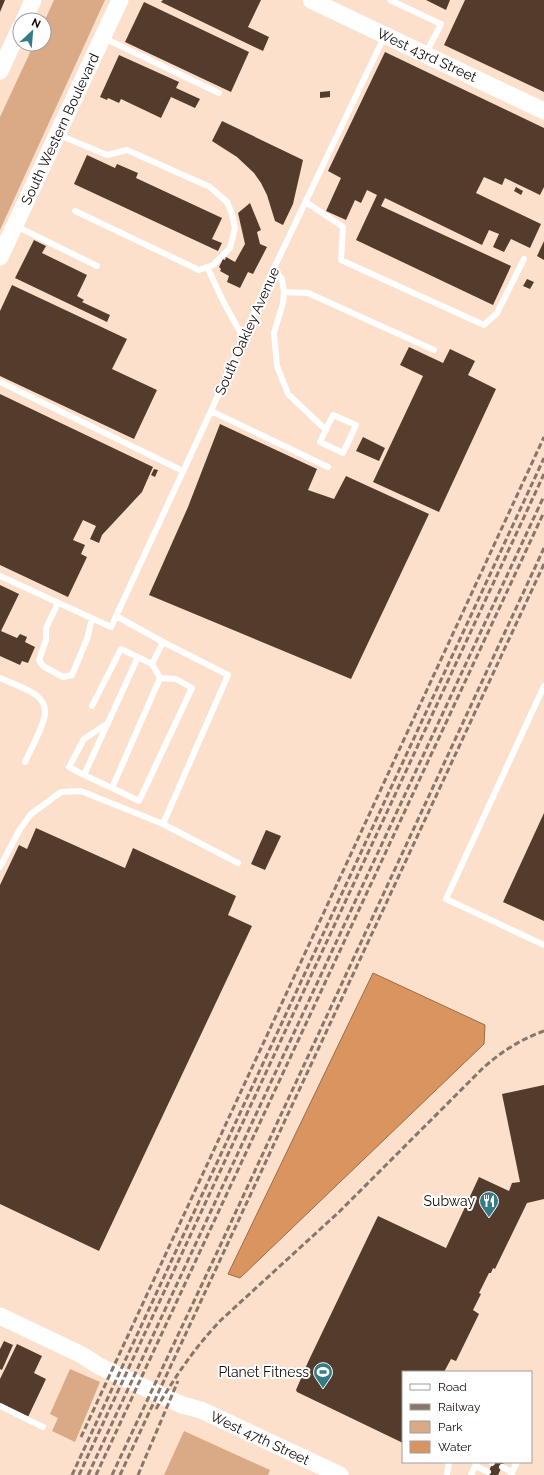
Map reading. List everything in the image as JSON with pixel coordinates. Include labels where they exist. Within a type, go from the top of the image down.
[{"type":"street","points":[[28,12],[33,0]]},
{"type":"street","name":"South Western Boulevard","points":[[0,257],[120,0]]},
{"type":"street","name":"West 43rd Street","points":[[311,0],[544,111]]},
{"type":"street","points":[[0,71],[12,45]]},
{"type":"street","name":"West 47th Street","points":[[0,1316],[82,1355],[99,1366],[182,1405],[201,1410],[340,1475]]},
{"type":"lane","points":[[390,0],[441,24],[425,54]]},
{"type":"lane","name":"South Oakley Avenue","points":[[92,619],[111,627],[184,471],[274,268],[385,35]]},
{"type":"lane","points":[[102,38],[219,93]]},
{"type":"lane","points":[[57,134],[107,155],[127,150],[210,187],[227,202],[232,214],[235,228],[230,248],[213,265],[200,270],[75,211]]},
{"type":"lane","points":[[306,202],[343,227],[341,260],[484,325],[497,312],[524,260]]},
{"type":"lane","points":[[15,226],[97,266]]},
{"type":"lane","points":[[207,267],[225,305],[243,337]]},
{"type":"lane","points":[[274,268],[282,279],[284,292],[283,303],[274,333],[277,366],[288,394],[326,430]]},
{"type":"lane","points":[[284,292],[308,293],[434,350]]},
{"type":"lane","points":[[0,382],[184,471]]},
{"type":"lane","points":[[211,411],[328,467]]},
{"type":"lane","points":[[333,415],[356,425],[343,453],[320,442],[326,430],[333,415]]},
{"type":"lane","points":[[0,576],[58,603],[92,619],[87,640],[72,675],[63,677],[43,666],[39,660],[46,640],[46,628],[58,603]]},
{"type":"lane","points":[[116,616],[228,675],[163,824]]},
{"type":"lane","points":[[152,664],[163,642]]},
{"type":"lane","points":[[92,706],[121,649],[152,664],[160,678]]},
{"type":"lane","points":[[84,775],[138,658]]},
{"type":"lane","points":[[0,678],[36,694],[44,705],[46,711],[43,724],[25,762]]},
{"type":"lane","points":[[108,724],[84,739],[69,767],[139,801],[192,688],[176,679],[160,678]]},
{"type":"lane","points":[[112,788],[160,678]]},
{"type":"lane","points":[[544,686],[446,899],[544,945]]},
{"type":"lane","points":[[0,867],[20,829],[31,814],[61,792],[81,791],[163,824],[238,863]]},
{"type":"lane","points":[[0,1406],[43,1427]]},
{"type":"lane","points":[[447,1475],[448,1463]]},
{"type":"lane","points":[[502,1467],[511,1474],[515,1463]]},
{"type":"lane","points":[[471,1475],[477,1464],[488,1472]]},
{"type":"green space","points":[[54,0],[105,0],[0,230],[0,117],[30,52],[52,52],[52,12],[49,12]]},
{"type":"green space","points":[[70,1369],[100,1382],[75,1442],[52,1431],[58,1418],[50,1414]]},
{"type":"green space","points":[[184,1431],[270,1470],[268,1475],[164,1475]]},
{"type":"water","points":[[373,973],[485,1025],[484,1044],[240,1278],[228,1274]]},
{"type":"building","points":[[0,0],[5,0],[0,12]]},
{"type":"building","points":[[163,0],[261,0],[248,27],[269,37],[263,51],[161,2]]},
{"type":"building","points":[[426,0],[450,0],[446,10]]},
{"type":"building","points":[[465,0],[544,0],[544,92],[444,45]]},
{"type":"building","points":[[144,2],[249,52],[231,92],[125,42]]},
{"type":"building","points":[[385,52],[544,128],[544,187],[540,195],[505,178],[502,185],[484,177],[476,193],[541,224],[530,248],[511,239],[504,252],[493,247],[499,234],[489,230],[482,245],[385,198],[381,206],[511,266],[493,305],[356,240],[377,195],[367,190],[361,203],[355,200],[346,220],[326,211],[341,178],[328,171]]},
{"type":"building","points":[[119,55],[179,82],[176,88],[200,99],[195,108],[171,97],[161,118],[121,99],[119,103],[108,98],[107,100],[100,97]]},
{"type":"building","points":[[330,91],[330,97],[320,98],[320,92]]},
{"type":"building","points":[[222,121],[303,160],[293,204],[283,225],[275,221],[267,195],[254,173],[237,157],[212,141]]},
{"type":"building","points":[[87,155],[115,168],[117,164],[138,173],[136,178],[222,218],[212,239],[222,243],[218,251],[74,184]]},
{"type":"building","points":[[516,187],[523,191],[521,195],[514,191]]},
{"type":"building","points":[[250,203],[261,230],[257,232],[260,244],[267,247],[253,274],[248,272],[240,288],[227,282],[229,276],[220,271],[221,269],[219,267],[223,259],[225,260],[226,257],[235,262],[245,244],[238,213]]},
{"type":"building","points":[[34,240],[46,246],[42,253],[87,275],[77,296],[84,300],[82,302],[110,315],[107,322],[15,278]]},
{"type":"building","points":[[544,241],[544,260],[537,256]]},
{"type":"building","points":[[527,279],[534,282],[530,289],[523,286]]},
{"type":"building","points":[[12,285],[127,339],[112,369],[157,390],[134,439],[0,376],[0,311]]},
{"type":"building","points":[[409,347],[443,363],[450,349],[475,361],[468,375],[496,389],[439,512],[373,482],[423,376],[400,365]]},
{"type":"building","points":[[0,394],[153,467],[142,492],[102,535],[99,543],[90,539],[96,526],[83,520],[73,540],[85,545],[81,554],[87,557],[68,597],[0,565]]},
{"type":"building","points":[[220,424],[317,469],[308,490],[334,499],[346,476],[429,514],[351,679],[149,595],[188,507]]},
{"type":"building","points":[[363,437],[385,448],[379,461],[356,451]]},
{"type":"building","points":[[154,469],[158,470],[155,477],[151,475]]},
{"type":"building","points":[[0,585],[19,594],[1,631],[17,638],[20,634],[27,637],[25,642],[35,647],[28,663],[22,661],[20,665],[0,656]]},
{"type":"building","points":[[544,813],[544,921],[503,902]]},
{"type":"building","points":[[36,828],[125,868],[133,848],[236,896],[228,915],[252,926],[99,1251],[0,1204],[0,885],[19,845],[27,849]]},
{"type":"building","points":[[266,830],[281,836],[265,870],[251,864]]},
{"type":"building","points":[[544,1085],[544,1199],[527,1203],[495,1269],[493,1268],[491,1273],[489,1273],[479,1293],[481,1294],[473,1310],[479,1314],[456,1361],[451,1359],[445,1371],[402,1371],[402,1443],[297,1392],[296,1390],[378,1216],[446,1248],[479,1177],[509,1191],[512,1183],[520,1182],[502,1094]]},
{"type":"building","points":[[4,1341],[13,1345],[2,1370],[0,1369],[0,1349]]},
{"type":"building","points":[[17,1344],[42,1356],[34,1373],[46,1379],[28,1417],[0,1403],[0,1379]]},
{"type":"building","points":[[493,1463],[504,1463],[498,1475],[487,1475]]},
{"type":"railway","points":[[81,1437],[544,437]]},
{"type":"railway","points":[[72,1475],[544,458]]},
{"type":"railway","points":[[79,1475],[544,474]]},
{"type":"railway","points":[[88,1475],[544,496]]},
{"type":"railway","points":[[96,1475],[544,512]]},
{"type":"railway","points":[[112,1475],[544,548]]},
{"type":"railway","points":[[120,1475],[544,564]]},
{"type":"railway","points":[[156,1409],[186,1363],[221,1320],[339,1212],[483,1068],[512,1046],[544,1031]]},
{"type":"railway","points":[[138,1475],[178,1381]]},
{"type":"place","name":"Subway","points":[[489,1218]]},
{"type":"place","name":"Planet Fitness","points":[[323,1389]]}]
